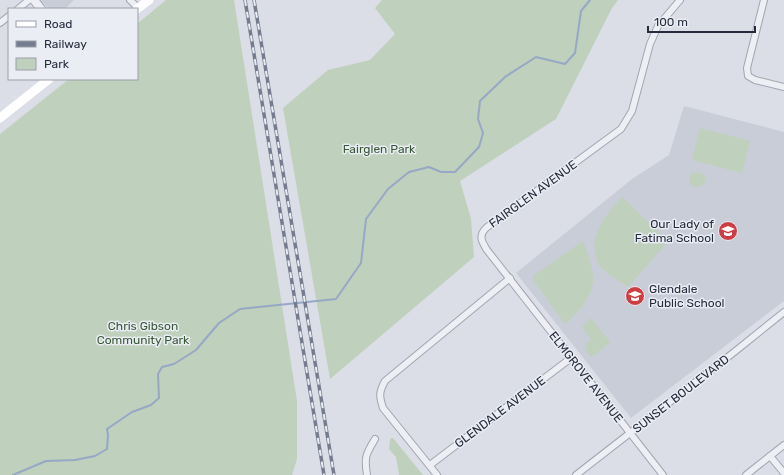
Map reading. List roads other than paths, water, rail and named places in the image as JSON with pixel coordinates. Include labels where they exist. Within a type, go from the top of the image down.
[{"type":"main road","points":[[138,9],[149,0]]},
{"type":"main road","points":[[0,118],[48,80]]},
{"type":"street","points":[[19,8],[29,0]]},
{"type":"street","points":[[34,0],[40,8]]},
{"type":"street","points":[[130,0],[137,8]]},
{"type":"street","name":"FAIRGLEN AVENUE","points":[[510,278],[487,250],[481,240],[482,232],[621,129],[632,111],[650,44],[658,26],[680,0]]},
{"type":"street","points":[[764,0],[747,68],[748,76],[755,80],[784,87]]},
{"type":"street","points":[[0,23],[8,17]]},
{"type":"street","points":[[438,475],[383,408],[380,399],[380,390],[385,382],[510,278]]},
{"type":"street","name":"ELMGROVE AVENUE","points":[[510,278],[663,475]]},
{"type":"street","name":"SUNSET BOULEVARD","points":[[576,475],[784,312]]},
{"type":"street","name":"GLENDALE AVENUE","points":[[430,465],[571,358]]},
{"type":"street","points":[[366,475],[364,462],[366,454],[375,439]]},
{"type":"street","points":[[746,475],[784,446]]},
{"type":"street","points":[[770,456],[784,473]]},
{"type":"waterway","points":[[13,475],[46,461],[75,460],[95,456],[107,449],[107,429],[132,412],[151,405],[159,398],[158,374],[162,367],[174,364],[196,350],[219,323],[240,309],[336,299],[361,263],[366,219],[388,189],[409,172],[429,167],[441,172],[455,172],[479,147],[483,133],[478,119],[480,101],[505,77],[536,57],[565,64],[575,53],[581,11],[590,0]]},
{"type":"railway","points":[[245,0],[324,475]]},
{"type":"railway","points":[[254,0],[334,475]]},
{"type":"place","name":"Our Lady of Fatima School","points":[[728,231]]},
{"type":"place","name":"Glendale Public School","points":[[635,296]]},
{"type":"park label","name":"Fairglen Park","points":[[379,149]]},
{"type":"park label","name":"Chris Gibson Community Park","points":[[143,333]]}]
